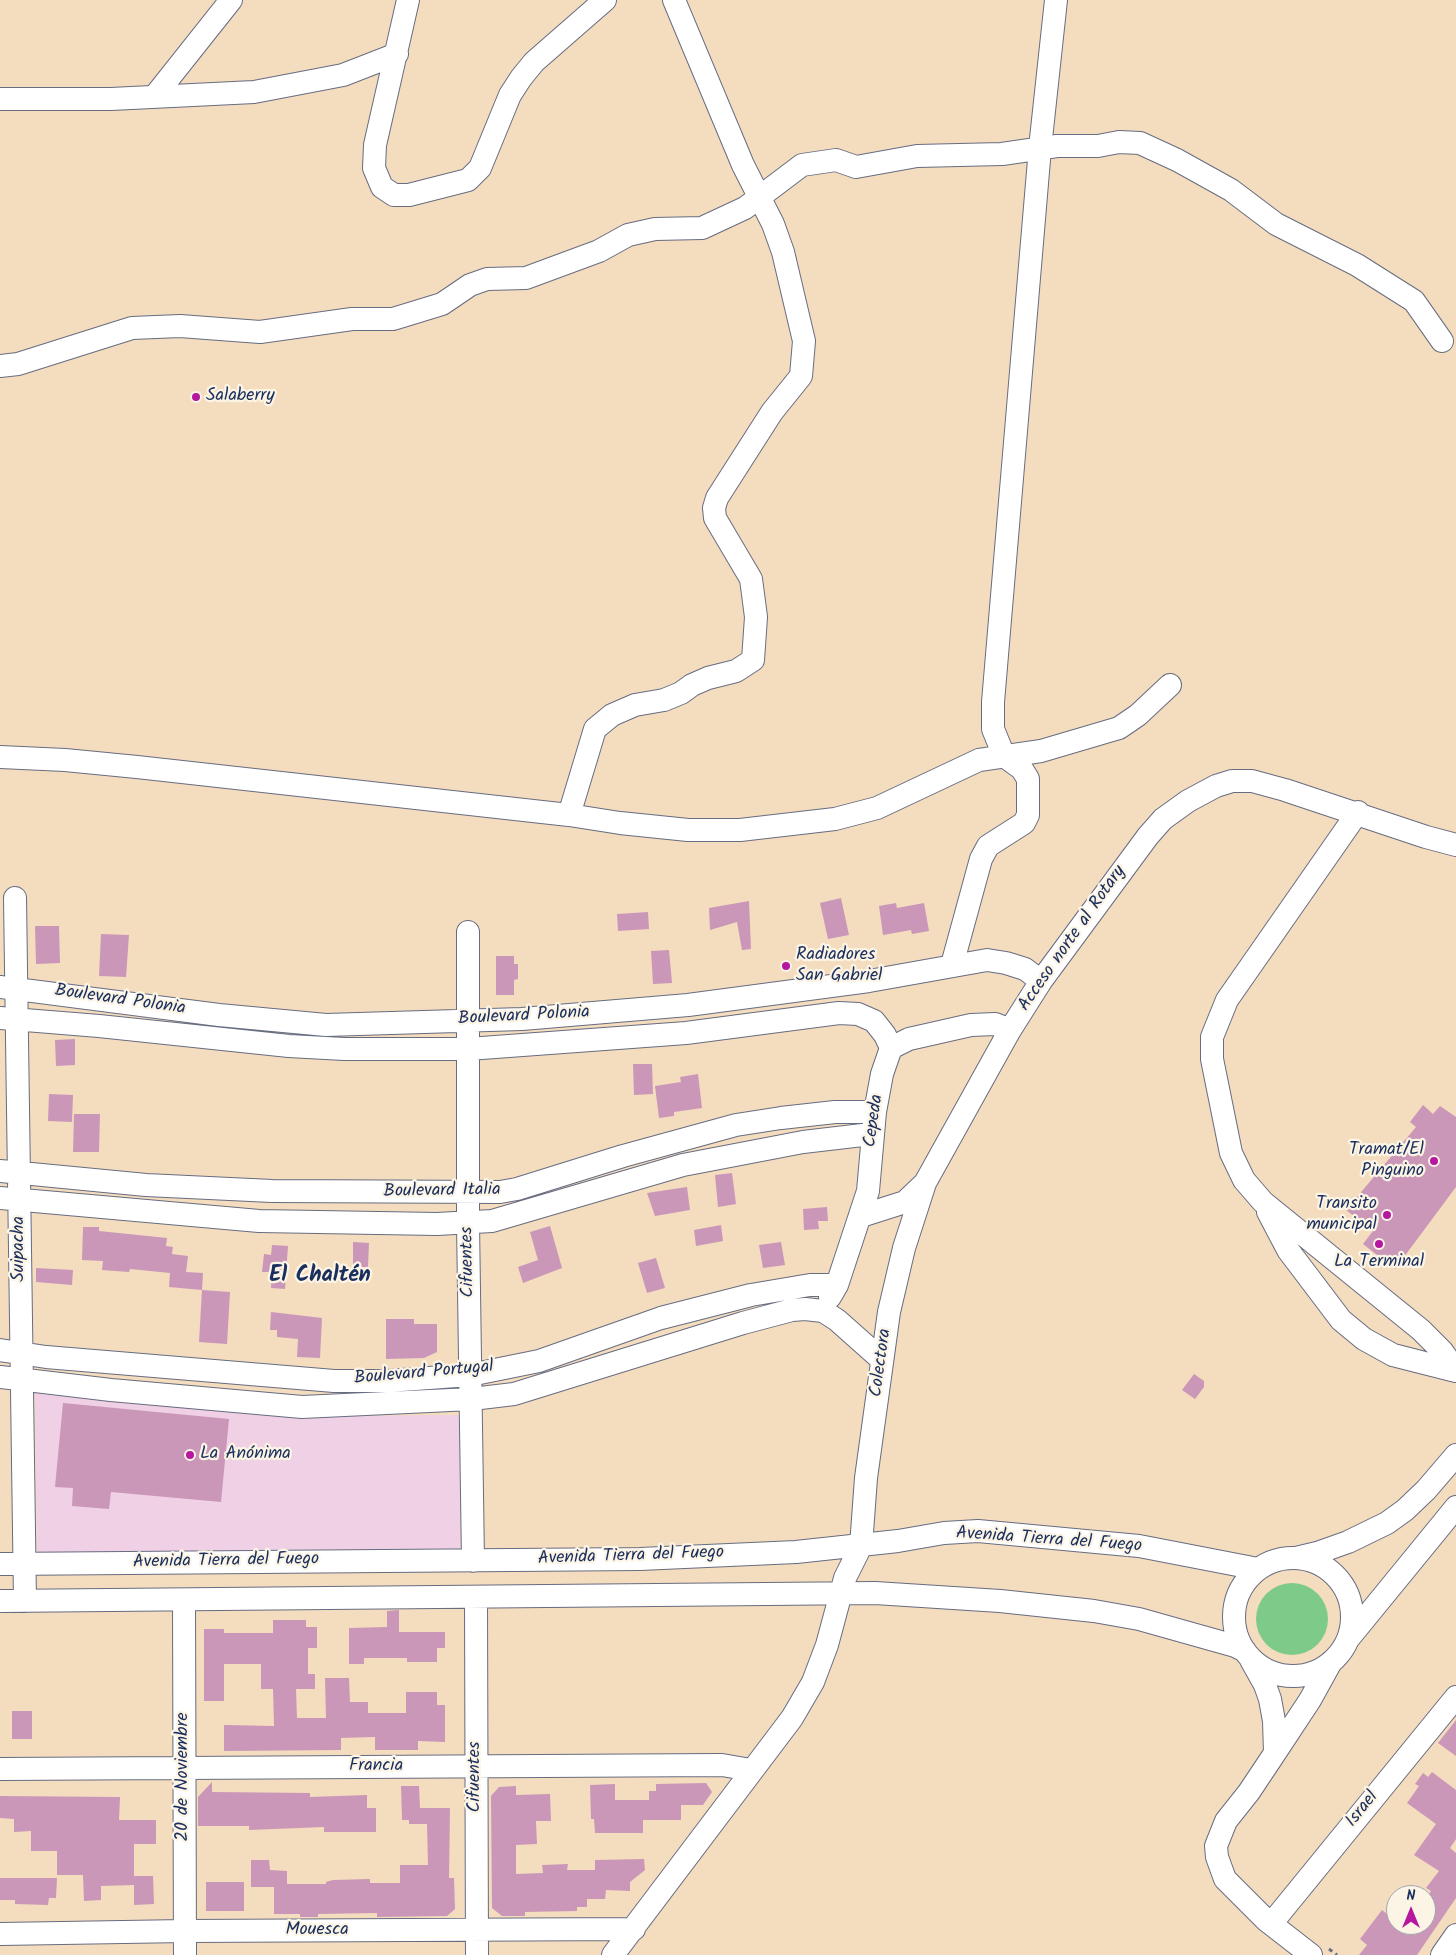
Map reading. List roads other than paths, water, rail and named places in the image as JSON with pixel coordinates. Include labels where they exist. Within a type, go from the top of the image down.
[{"type":"street","points":[[154,97],[231,0]]},
{"type":"street","points":[[408,0],[375,145],[374,168],[382,187],[394,195],[409,195],[468,180],[480,168],[510,95],[521,78],[534,62],[605,0]]},
{"type":"street","points":[[569,815],[595,729],[612,715],[634,705],[664,700],[700,681],[736,671],[754,660],[756,617],[751,579],[715,518],[714,508],[717,498],[772,412],[801,376],[804,341],[783,252],[773,224],[742,165],[674,0]]},
{"type":"street","points":[[952,965],[981,860],[988,846],[1024,824],[1028,815],[1028,779],[1022,769],[1004,756],[993,729],[993,702],[1040,148],[1056,0]]},
{"type":"street","points":[[0,99],[154,97],[254,92],[343,75],[397,54]]},
{"type":"street","points":[[0,366],[18,364],[132,328],[180,326],[260,332],[352,320],[393,319],[442,304],[470,285],[487,279],[526,278],[599,251],[628,235],[655,229],[702,228],[746,208],[802,165],[836,160],[856,167],[917,156],[1002,154],[1040,148],[1098,146],[1119,142],[1140,142],[1230,190],[1276,224],[1357,265],[1414,301],[1442,341]]},
{"type":"street","points":[[0,757],[65,760],[137,767],[569,815],[620,824],[688,830],[740,830],[790,826],[835,819],[877,808],[979,760],[1041,751],[1119,728],[1138,715],[1170,684]]},
{"type":"street","name":"Acceso norte al Rotary","points":[[861,1216],[905,1202],[925,1184],[1010,1030],[1041,981],[1148,836],[1163,819],[1188,801],[1216,786],[1232,781],[1252,781],[1358,812],[1426,837],[1456,845]]},
{"type":"street","points":[[1358,812],[1227,1000],[1212,1038],[1212,1059],[1232,1154],[1244,1180],[1263,1202],[1422,1330],[1447,1356],[1456,1371]]},
{"type":"street","name":"Suipacha","points":[[15,898],[9,988],[10,1378],[25,1601]]},
{"type":"street","name":"Cifuentes","points":[[468,932],[468,1223],[473,1561]]},
{"type":"street","name":"Boulevard Polonia","points":[[9,988],[218,1014],[319,1024],[522,1019],[688,1005],[869,981],[986,960],[1006,963],[1025,969],[1041,981]]},
{"type":"street","name":"Boulevard Polonia","points":[[9,1019],[99,1026],[289,1046],[344,1049],[468,1049],[686,1033],[839,1013],[858,1014],[874,1021],[885,1035],[891,1048]]},
{"type":"street","points":[[891,1048],[909,1039],[971,1025],[995,1024],[1010,1030]]},
{"type":"street","name":"Cepeda","points":[[822,1311],[837,1285],[868,1191],[875,1112],[882,1074],[891,1048]]},
{"type":"street","name":"Boulevard Italia","points":[[10,1172],[146,1185],[272,1191],[500,1192],[517,1189],[623,1156],[736,1126],[781,1118],[835,1112],[875,1112]]},
{"type":"street","name":"Boulevard Italia","points":[[10,1199],[259,1221],[351,1224],[468,1223],[510,1217],[683,1164],[803,1142],[872,1134]]},
{"type":"street","name":"Colectora","points":[[862,1546],[866,1478],[889,1312],[904,1248],[925,1184]]},
{"type":"street","points":[[1263,1202],[1288,1250],[1338,1317],[1364,1339],[1399,1356],[1456,1371]]},
{"type":"street","points":[[1315,1288],[1338,1264]]},
{"type":"street","name":"Boulevard Portugal","points":[[10,1352],[334,1381],[388,1381],[470,1374],[539,1361],[660,1318],[751,1295],[810,1284],[837,1285]]},
{"type":"street","name":"Boulevard Portugal","points":[[10,1378],[111,1390],[302,1407],[472,1400],[514,1394],[672,1344],[792,1310],[822,1311]]},
{"type":"street","points":[[822,1311],[837,1320],[882,1360]]},
{"type":"street","points":[[1399,1356],[1422,1330]]},
{"type":"street","points":[[1275,1754],[1274,1721],[1270,1699],[1265,1685],[1236,1633],[1235,1607],[1243,1585],[1258,1569],[1281,1559],[1317,1553],[1348,1542],[1387,1523],[1405,1510],[1426,1490],[1456,1455]]},
{"type":"street","points":[[1310,1955],[1271,1924],[1225,1879],[1219,1866],[1216,1846],[1220,1832],[1275,1754],[1310,1700],[1331,1662],[1456,1507]]},
{"type":"street","name":"Avenida Tierra del Fuego","points":[[0,1564],[640,1559],[796,1552],[862,1546],[944,1533],[978,1531],[1139,1546],[1258,1569]]},
{"type":"street","points":[[612,1955],[634,1929],[751,1770],[792,1718],[813,1682],[828,1645],[845,1578],[862,1546]]},
{"type":"street","points":[[1292,1558],[1315,1562],[1328,1570],[1339,1581],[1347,1594],[1351,1608],[1352,1624],[1347,1641]]},
{"type":"street","name":"Avenida Tierra del Fuego","points":[[0,1601],[875,1593],[1000,1601],[1094,1611],[1139,1619],[1235,1646],[1247,1654]]},
{"type":"street","name":"Cifuentes","points":[[476,1598],[477,1955]]},
{"type":"street","name":"20 de Noviembre","points":[[184,1600],[185,1955]]},
{"type":"street","points":[[1247,1654],[1260,1666],[1284,1675],[1311,1673],[1331,1662]]},
{"type":"street","name":"Israel","points":[[1271,1924],[1456,1697]]},
{"type":"street","name":"Francia","points":[[0,1769],[722,1764],[751,1770]]},
{"type":"street","name":"Mouesca","points":[[0,1934],[185,1931],[634,1929]]},
{"type":"street","points":[[1442,1955],[1456,1935]]},
{"type":"place","name":"Salaberry","points":[[196,397]]},
{"type":"place","name":"Radiadores San Gabriel","points":[[786,966]]},
{"type":"place","name":"Tramat/El Pinguino","points":[[1434,1161]]},
{"type":"place","name":"Transito municipal","points":[[1387,1215]]},
{"type":"place","name":"La Terminal","points":[[1379,1244]]},
{"type":"place","name":"La Anónima","points":[[190,1455]]},
{"type":"district","name":"El Chaltén","points":[[320,1277]]}]
